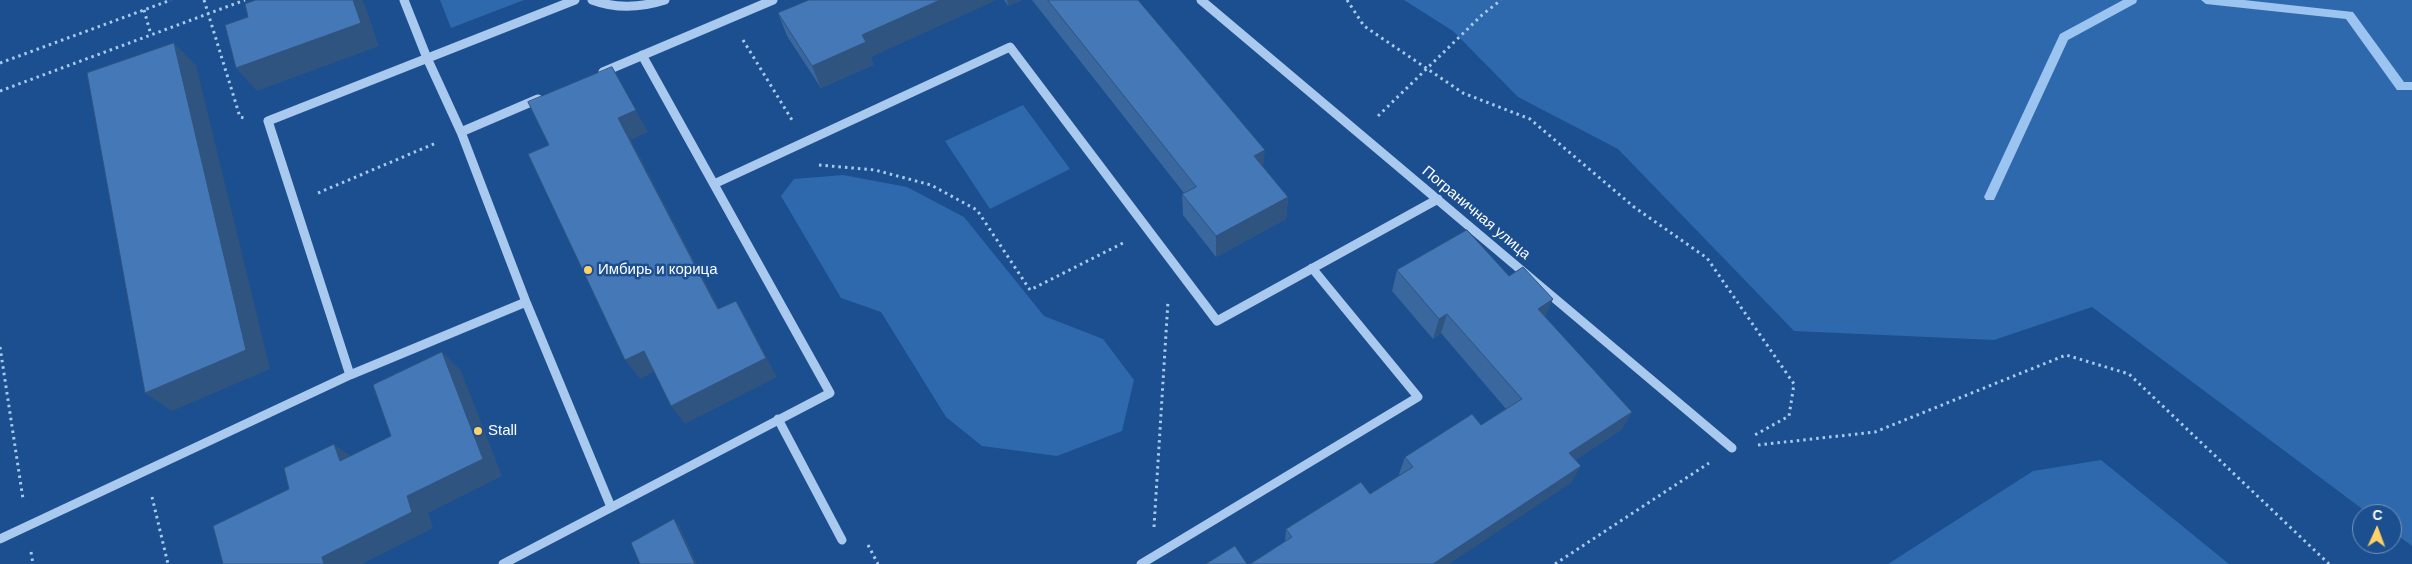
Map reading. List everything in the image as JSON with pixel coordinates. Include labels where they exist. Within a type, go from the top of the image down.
[{"type":"street","points":[[404,0],[427,58],[461,132],[526,302],[611,507]]},
{"type":"street","points":[[350,375],[268,121],[575,0]]},
{"type":"street","points":[[592,0],[609,7],[653,5],[665,0]]},
{"type":"street","points":[[597,74],[773,0]]},
{"type":"street","name":"Пограничная улица","points":[[1201,0],[1732,448]]},
{"type":"street","points":[[714,184],[1010,47],[1217,321],[1438,198]]},
{"type":"street","points":[[503,564],[830,393],[642,55]]},
{"type":"street","points":[[461,132],[543,98]]},
{"type":"street","points":[[1141,564],[1418,396],[1312,268]]},
{"type":"street","points":[[0,540],[350,375],[526,302]]},
{"type":"street","points":[[778,419],[842,540]]},
{"type":"path","points":[[0,63],[171,0]]},
{"type":"path","points":[[204,0],[240,117],[268,121]]},
{"type":"path","points":[[0,91],[245,0]]},
{"type":"path","points":[[1347,0],[1364,26],[1464,93],[1530,119],[1634,207],[1707,258],[1794,384],[1789,416],[1732,448],[1555,564]]},
{"type":"path","points":[[1360,134],[1482,14],[1501,0]]},
{"type":"path","points":[[144,10],[151,35]]},
{"type":"path","points":[[730,18],[806,142]]},
{"type":"path","points":[[294,203],[461,132]]},
{"type":"path","points":[[815,165],[875,170],[931,185],[977,210],[1030,290],[1148,230]]},
{"type":"path","points":[[1152,557],[1171,261]]},
{"type":"path","points":[[0,347],[33,564]]},
{"type":"path","points":[[1732,448],[1875,432],[2066,355],[2129,374],[2330,564]]},
{"type":"path","points":[[146,472],[168,564]]},
{"type":"shaded area","points":[[440,0],[524,0],[451,28]]},
{"type":"shaded area","points":[[1404,0],[2412,0],[2412,546],[2402,538],[2402,504],[2356,504],[2092,307],[1994,340],[1794,331],[1618,149],[1518,97],[1453,31]]},
{"type":"shaded area","points":[[1023,105],[1070,169],[990,209],[945,141]]},
{"type":"shaded area","points":[[843,175],[907,187],[964,217],[1044,316],[1103,339],[1134,380],[1122,431],[1057,456],[982,446],[946,417],[881,312],[841,298],[781,196],[794,179]]},
{"type":"shaded area","points":[[2101,460],[2229,564],[1888,564],[2033,471]]},
{"type":"building","points":[[256,0],[353,0],[361,23],[236,68],[225,25],[248,17],[245,4]]},
{"type":"building","points":[[809,0],[940,0],[862,35],[866,42],[812,66],[778,13]]},
{"type":"building","points":[[1048,0],[1138,0],[1265,150],[1254,156],[1288,197],[1216,236],[1182,194],[1196,187]]},
{"type":"building","points":[[174,43],[246,350],[145,393],[87,73]]},
{"type":"building","points":[[612,67],[636,110],[618,118],[711,296],[718,309],[736,301],[766,358],[671,406],[644,351],[625,360],[528,154],[549,145],[528,102]]},
{"type":"building","points":[[1467,230],[1509,276],[1523,267],[1553,299],[1538,309],[1632,412],[1569,453],[1581,466],[1433,564],[1250,564],[1292,537],[1286,529],[1361,482],[1370,494],[1413,467],[1405,457],[1472,414],[1481,425],[1522,399],[1447,314],[1439,319],[1397,270]]},
{"type":"building","points":[[442,352],[483,459],[407,496],[412,512],[322,557],[324,564],[223,564],[213,526],[289,489],[284,468],[334,444],[340,461],[391,436],[373,385]]},
{"type":"building","points":[[674,519],[695,564],[640,564],[631,543]]},
{"type":"building","points":[[1235,546],[1247,564],[1206,564]]},
{"type":"waterway","points":[[1990,197],[2064,37],[2132,0]]},
{"type":"waterway","points":[[2206,0],[2349,15],[2401,87],[2412,86]]},
{"type":"place","name":"Имбирь и корица","points":[[588,270]]},
{"type":"place","name":"Stall","points":[[478,431]]}]
